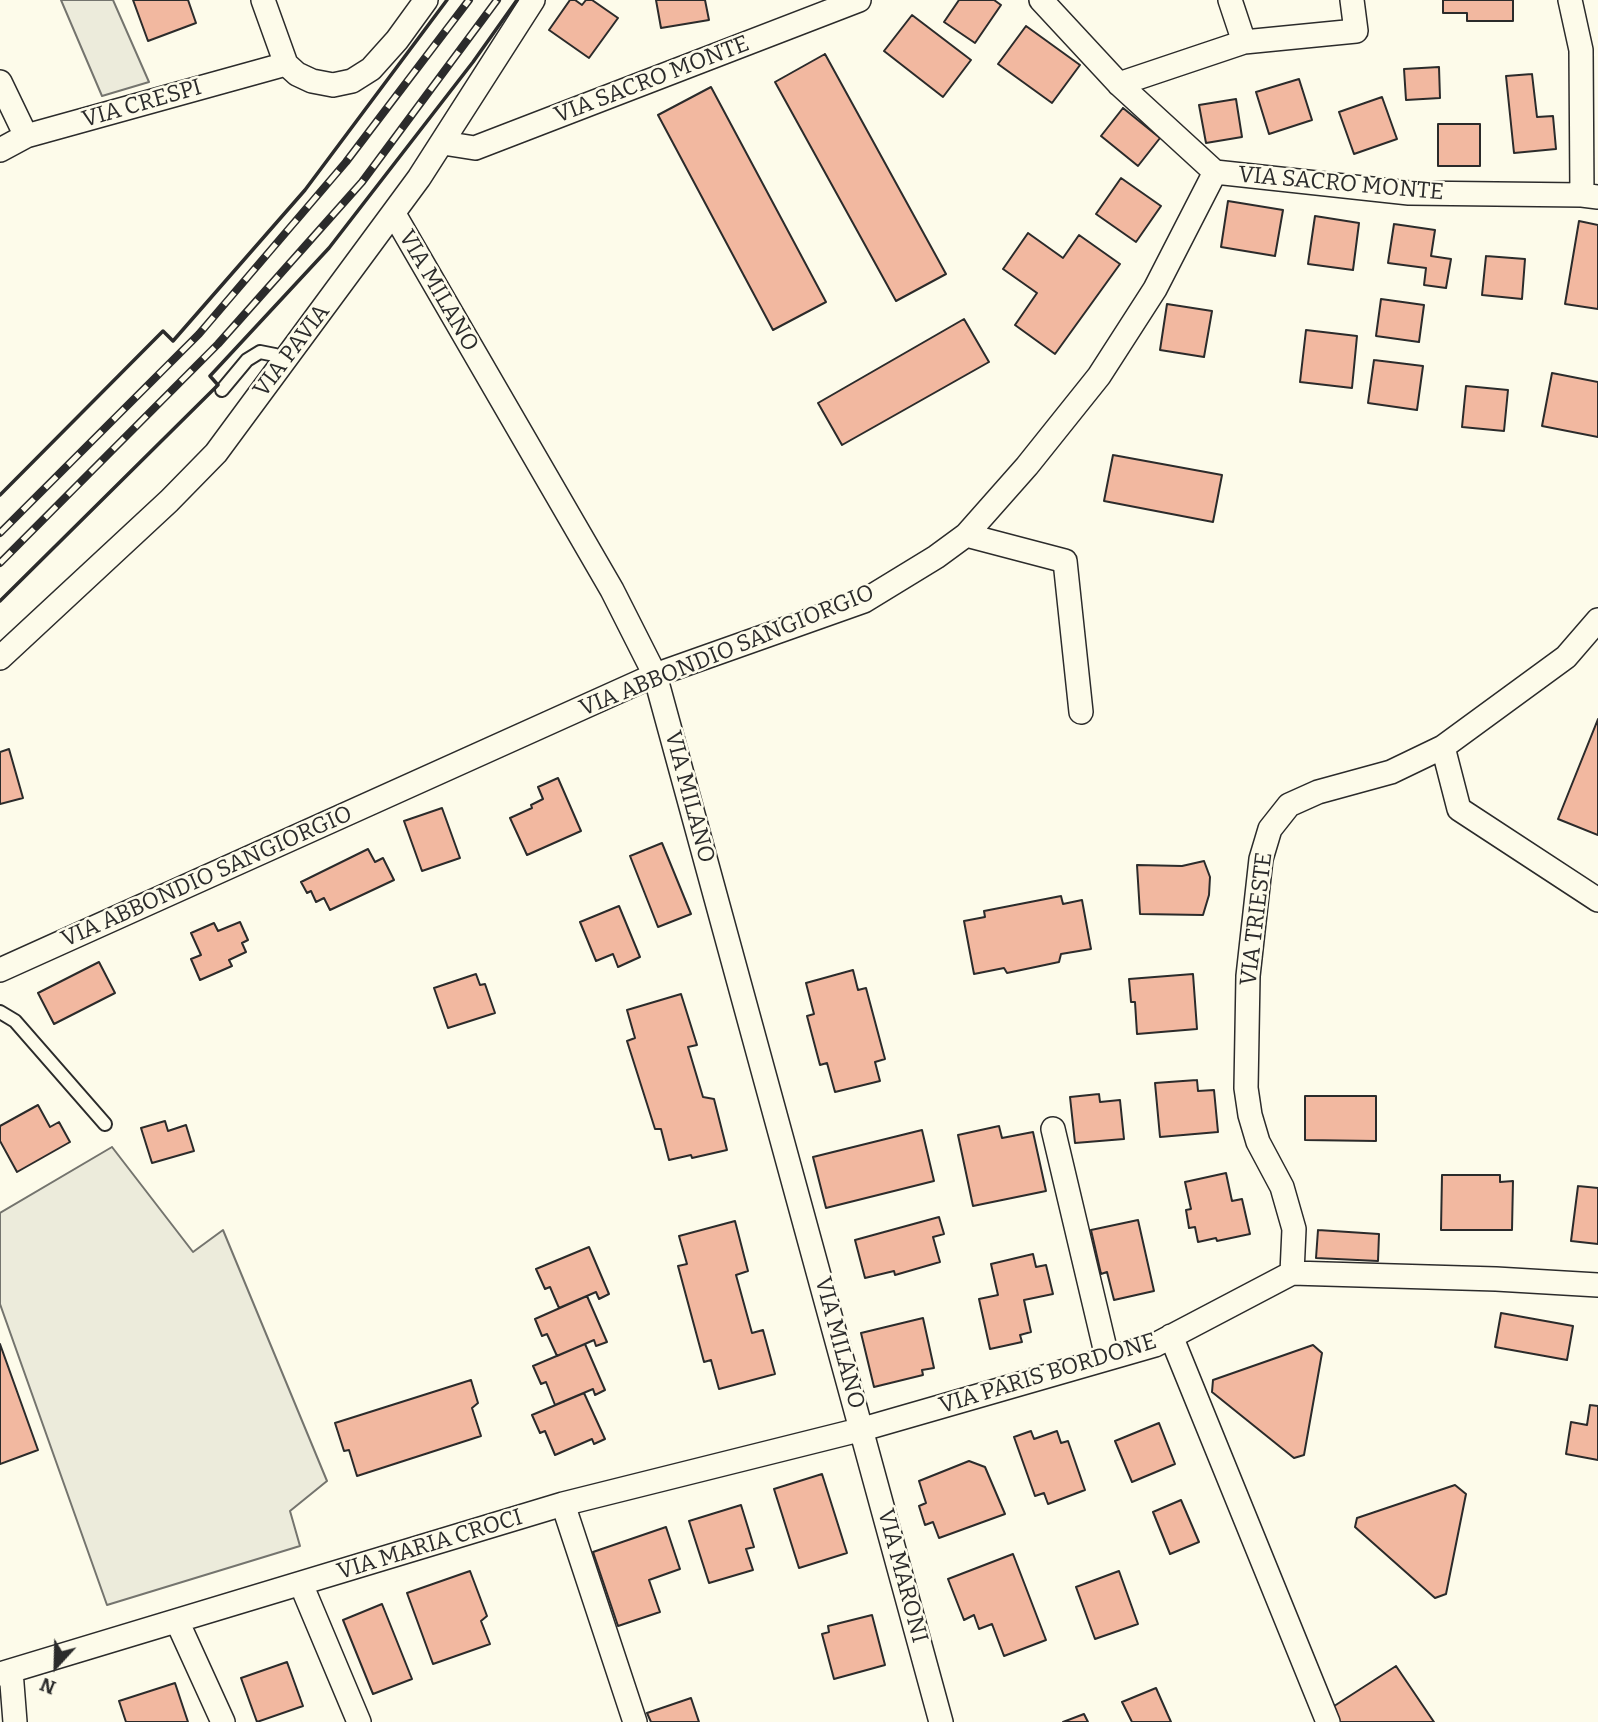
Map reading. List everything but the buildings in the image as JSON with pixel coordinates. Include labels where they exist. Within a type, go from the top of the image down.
[{"type":"street","points":[[263,0],[286,64],[297,74],[312,81],[333,85],[352,81],[371,69],[397,40],[426,0]]},
{"type":"street","name":"VIA PAVIA","points":[[0,658],[169,501],[216,453],[394,214],[443,143],[533,0]]},
{"type":"street","name":"VIA SACRO MONTE","points":[[443,143],[475,148],[859,0]]},
{"type":"street","name":"VIA SACRO MONTE","points":[[1041,0],[1119,83],[1215,172],[1409,193],[1590,196]]},
{"type":"street","points":[[1230,0],[1244,42]]},
{"type":"street","points":[[1119,83],[1244,42],[1356,31],[1352,0]]},
{"type":"street","points":[[1570,0],[1581,50],[1590,196]]},
{"type":"street","name":"VIA CRESPI","points":[[0,150],[26,136],[286,64]]},
{"type":"street","points":[[0,82],[26,136]]},
{"type":"street","name":"VIA ABBONDIO SANGIORGIO","points":[[0,970],[655,675],[864,601],[936,557],[966,535],[1027,466],[1100,376],[1155,289],[1215,172]]},
{"type":"street","name":"VIA MILANO","points":[[394,214],[612,590],[655,675],[863,1429]]},
{"type":"street","points":[[966,535],[1065,561],[1081,712]]},
{"type":"street","name":"VIA TRIESTE","points":[[1292,1273],[1294,1229],[1282,1187],[1258,1142],[1246,1088],[1248,976],[1261,859],[1270,829],[1289,805],[1318,793],[1391,772],[1443,747],[1566,657],[1598,620]]},
{"type":"street","points":[[1443,747],[1460,809],[1598,900]]},
{"type":"street","points":[[1053,1129],[1107,1357]]},
{"type":"street","name":"VIA PARIS BORDONE","points":[[863,1429],[1154,1345],[1292,1273],[1598,1285]]},
{"type":"street","points":[[1171,1336],[1328,1722]]},
{"type":"street","name":"VIA MARIA CROCI","points":[[6,1672],[563,1504],[863,1429]]},
{"type":"street","name":"VIA MARONI","points":[[863,1429],[941,1722]]},
{"type":"street","points":[[563,1504],[635,1722]]},
{"type":"street","points":[[301,1584],[359,1722]]},
{"type":"street","points":[[177,1621],[223,1722]]},
{"type":"street","points":[[6,1672],[15,1722]]},
{"type":"lane","points":[[222,390],[247,360],[260,352],[275,355],[285,361]]},
{"type":"lane","points":[[0,1012],[15,1021],[105,1124]]},
{"type":"shaded area","points":[[61,0],[113,0],[149,82],[102,96]]},
{"type":"shaded area","points":[[112,1147],[193,1252],[223,1230],[327,1481],[290,1511],[300,1546],[107,1605],[0,1304],[0,1213]]},
{"type":"railway","points":[[0,533],[199,334],[346,162],[469,0]]},
{"type":"railway","points":[[0,563],[218,344],[362,182],[497,0]]},
{"type":"wall","points":[[0,495],[163,331],[173,341],[305,190],[447,0]]},
{"type":"wall","points":[[0,601],[218,385],[210,376],[329,248],[473,62],[517,0]]}]
